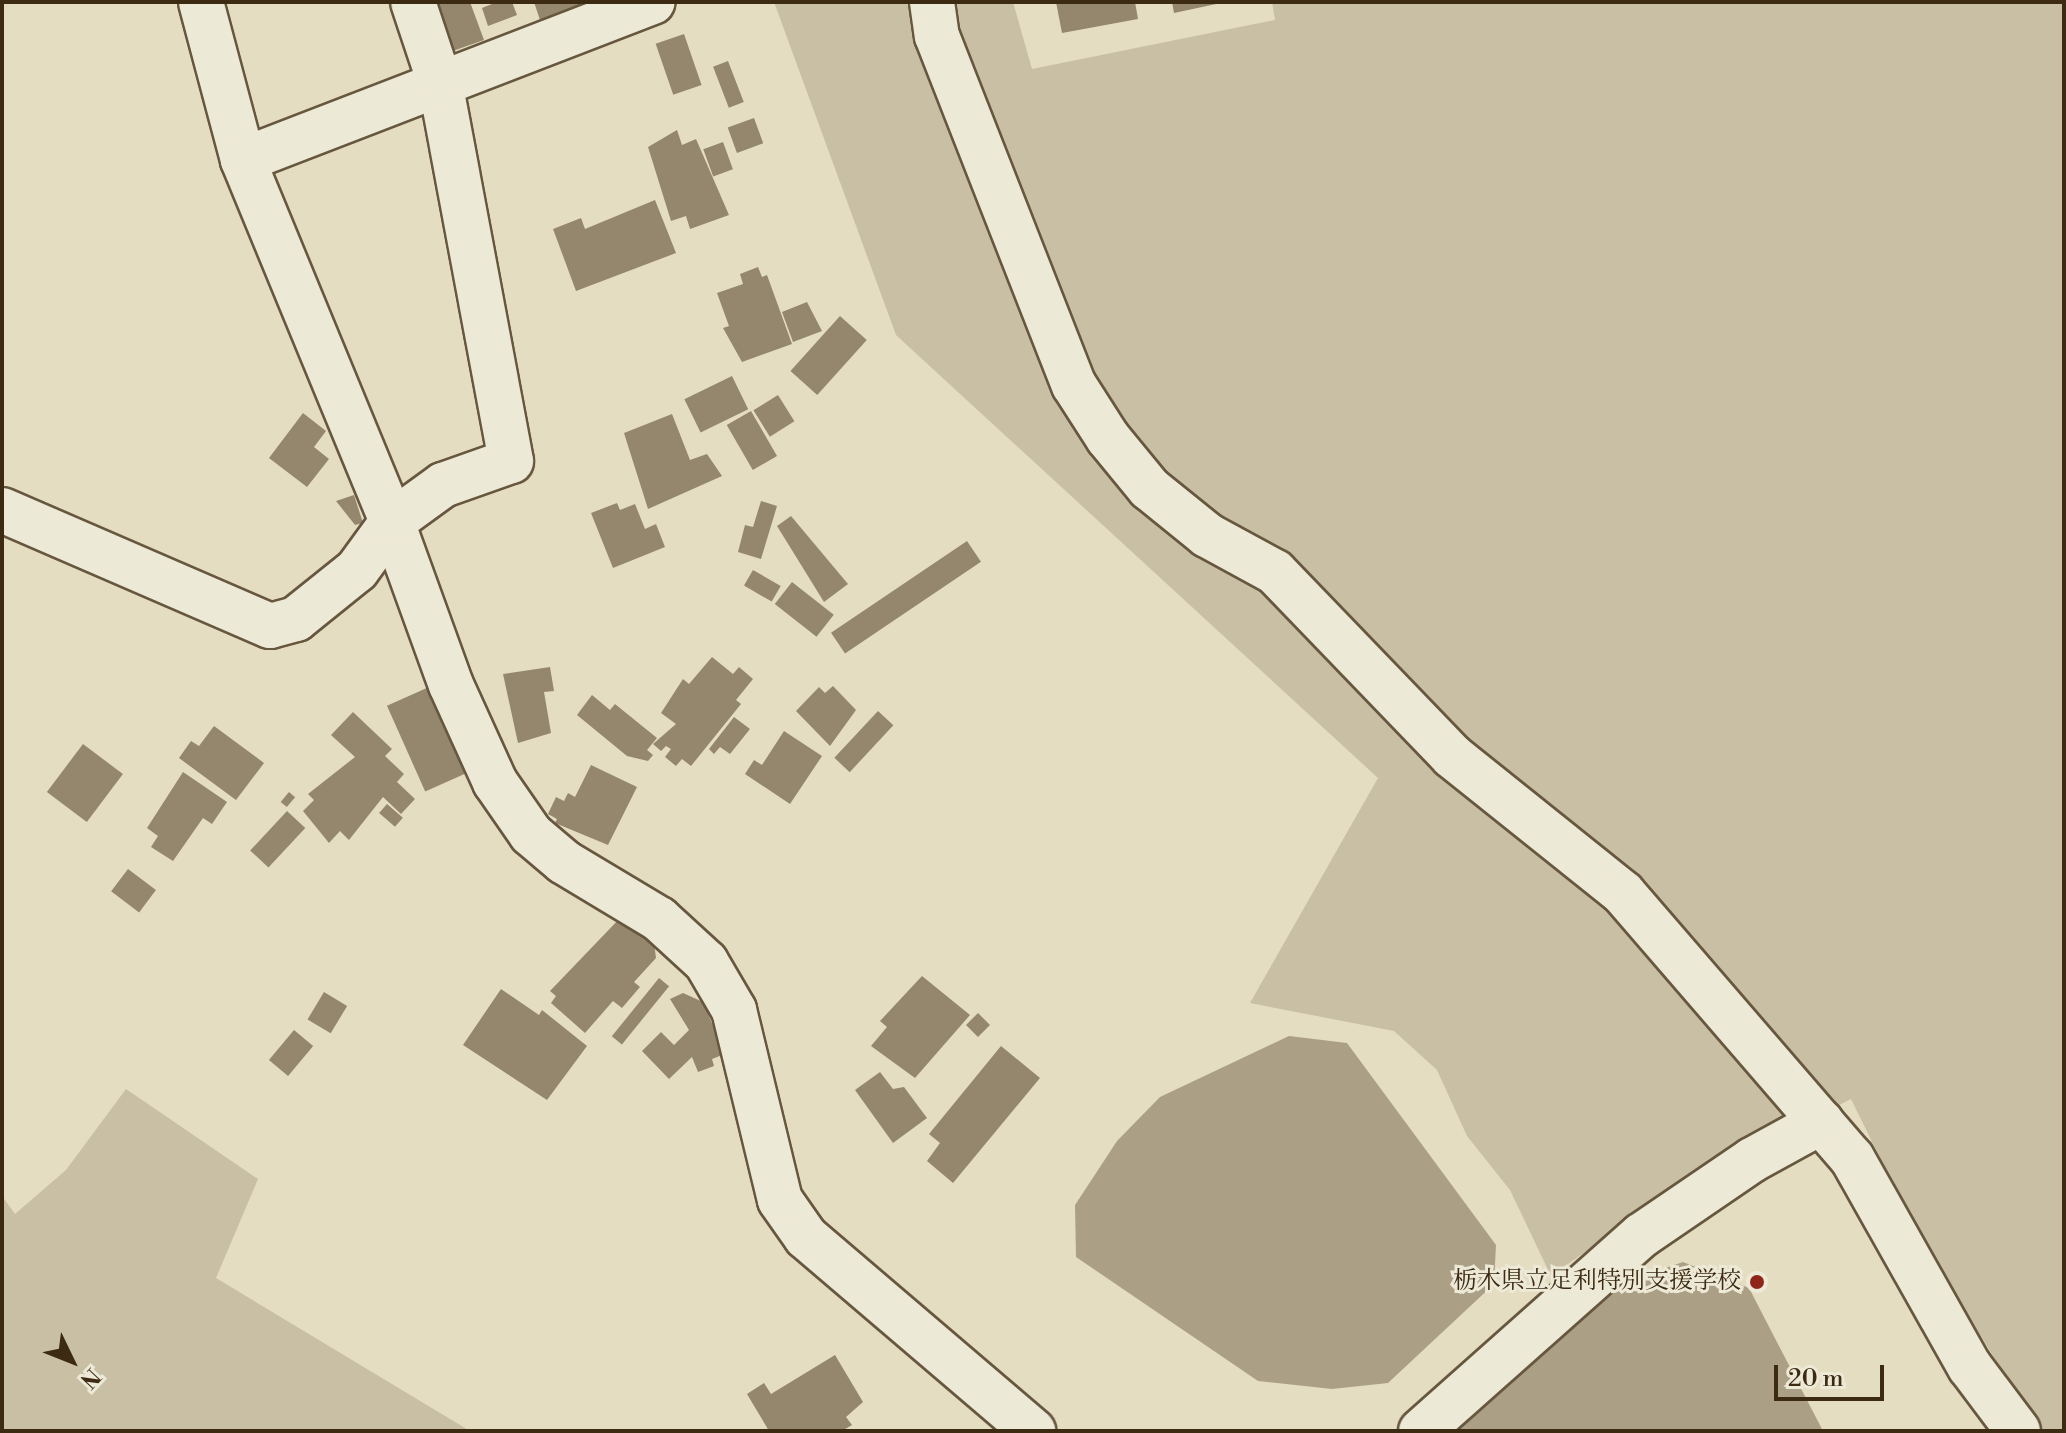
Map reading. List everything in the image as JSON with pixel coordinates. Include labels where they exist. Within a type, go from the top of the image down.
[{"type":"street","points":[[201,2],[243,160],[392,522],[451,685],[495,782],[531,834],[564,862],[659,919],[706,962],[734,1010],[770,1169],[788,1213],[806,1237],[1033,1431]]},
{"type":"street","points":[[2,510],[270,626],[296,619],[357,570],[392,522],[443,485],[511,461],[440,83],[413,2]]},
{"type":"street","points":[[243,160],[653,2]]},
{"type":"street","points":[[932,2],[937,36],[1074,385],[1108,438],[1149,488],[1207,535],[1275,572],[1452,756],[1623,893],[1821,1122],[1869,1185],[1970,1367],[2018,1431]]},
{"type":"street","points":[[1421,1431],[1642,1235],[1752,1160],[1821,1122]]},
{"type":"shaded area","points":[[774,2],[1013,2],[1032,69],[1275,20],[1272,2],[2064,2],[2064,1431],[2039,1431],[1914,1227],[1851,1099],[1677,1187],[1551,1276],[1510,1190],[1467,1136],[1437,1070],[1394,1031],[1250,1003],[1378,778],[896,335]]},
{"type":"shaded area","points":[[1289,1036],[1347,1043],[1496,1245],[1494,1284],[1388,1383],[1332,1389],[1258,1381],[1076,1257],[1075,1205],[1117,1141],[1160,1097]]},
{"type":"shaded area","points":[[126,1089],[258,1179],[216,1278],[470,1431],[2,1431],[2,1196],[15,1214],[66,1170]]},
{"type":"shaded area","points":[[1683,1262],[1749,1288],[1823,1431],[1451,1431],[1628,1281]]},
{"type":"building","points":[[432,2],[470,2],[484,40],[450,52]]},
{"type":"building","points":[[497,2],[512,2],[517,15],[488,26],[482,8]]},
{"type":"building","points":[[534,2],[593,2],[569,15],[568,10],[540,20]]},
{"type":"building","points":[[1056,2],[1135,2],[1138,19],[1062,33]]},
{"type":"building","points":[[1172,2],[1220,2],[1221,3],[1174,13]]},
{"type":"building","points":[[684,34],[702,85],[673,95],[656,44]]},
{"type":"building","points":[[728,61],[744,102],[729,108],[713,67]]},
{"type":"building","points":[[754,118],[763,143],[737,153],[728,128]]},
{"type":"building","points":[[677,130],[682,145],[696,139],[729,215],[690,229],[686,216],[671,221],[648,147]]},
{"type":"building","points":[[723,142],[733,169],[713,176],[703,149]]},
{"type":"building","points":[[655,200],[676,253],[576,291],[553,229],[581,218],[585,229]]},
{"type":"building","points":[[758,267],[762,277],[767,275],[792,344],[742,362],[723,328],[729,326],[717,293],[743,284],[740,274]]},
{"type":"building","points":[[807,302],[822,331],[793,342],[782,312]]},
{"type":"building","points":[[840,316],[867,340],[817,395],[790,371]]},
{"type":"building","points":[[732,376],[748,409],[701,432],[684,399]]},
{"type":"building","points":[[778,395],[794,421],[770,437],[753,410]]},
{"type":"building","points":[[751,411],[777,456],[753,470],[727,425]]},
{"type":"building","points":[[303,413],[326,431],[314,447],[329,459],[307,487],[269,458]]},
{"type":"building","points":[[672,414],[690,460],[707,454],[722,476],[648,509],[624,433]]},
{"type":"building","points":[[354,495],[363,523],[355,525],[336,501]]},
{"type":"building","points":[[761,501],[777,506],[761,559],[738,552],[745,525],[753,527]]},
{"type":"building","points":[[617,503],[620,510],[635,504],[645,529],[656,524],[665,547],[613,568],[591,513]]},
{"type":"building","points":[[791,516],[848,584],[824,602],[777,526]]},
{"type":"building","points":[[967,541],[981,562],[845,653],[831,633]]},
{"type":"building","points":[[753,570],[781,586],[772,602],[744,586]]},
{"type":"building","points":[[792,582],[834,615],[817,637],[775,604]]},
{"type":"building","points":[[712,657],[733,674],[739,667],[753,679],[736,700],[741,704],[691,766],[682,759],[676,766],[665,757],[671,749],[666,746],[661,751],[653,744],[676,724],[661,713],[683,679],[689,684]]},
{"type":"building","points":[[550,667],[554,691],[544,692],[551,733],[518,743],[503,674]]},
{"type":"building","points":[[833,686],[856,710],[830,746],[796,711],[819,687],[825,693]]},
{"type":"building","points":[[429,687],[467,773],[425,792],[387,706]]},
{"type":"building","points":[[592,695],[610,710],[615,704],[657,738],[647,750],[653,755],[648,761],[627,756],[577,715]]},
{"type":"building","points":[[878,711],[893,725],[850,772],[834,758]]},
{"type":"building","points":[[353,712],[392,749],[385,756],[404,774],[397,782],[415,799],[401,814],[383,797],[349,840],[340,831],[329,843],[303,811],[314,800],[308,794],[355,757],[331,735]]},
{"type":"building","points":[[734,717],[750,729],[730,754],[720,747],[714,754],[709,749]]},
{"type":"building","points":[[214,726],[264,763],[236,800],[179,758],[191,741],[199,746]]},
{"type":"building","points":[[784,731],[822,756],[790,804],[745,774],[754,760],[762,765]]},
{"type":"building","points":[[83,744],[123,774],[87,822],[47,792]]},
{"type":"building","points":[[591,765],[637,787],[608,845],[555,823],[557,819],[548,814],[556,797],[564,801],[568,793],[575,797]]},
{"type":"building","points":[[183,772],[227,802],[212,824],[203,818],[173,861],[151,847],[158,836],[147,828]]},
{"type":"building","points":[[289,792],[295,797],[287,807],[281,802]]},
{"type":"building","points":[[387,804],[403,818],[395,827],[379,813]]},
{"type":"building","points":[[287,811],[305,828],[268,868],[250,850]]},
{"type":"building","points":[[128,869],[156,890],[139,912],[111,891]]},
{"type":"building","points":[[622,916],[654,943],[656,958],[634,982],[640,987],[622,1008],[613,1001],[585,1033],[551,1003],[556,996],[550,991]]},
{"type":"building","points":[[922,976],[970,1015],[915,1078],[871,1046],[887,1027],[880,1021]]},
{"type":"building","points":[[659,978],[669,986],[622,1044],[612,1036]]},
{"type":"building","points":[[501,989],[539,1015],[542,1010],[587,1046],[547,1100],[463,1045]]},
{"type":"building","points":[[324,992],[347,1006],[331,1033],[308,1019]]},
{"type":"building","points":[[683,993],[703,1002],[725,1054],[712,1059],[714,1066],[698,1072],[692,1057],[669,1079],[642,1051],[661,1032],[674,1045],[689,1030],[670,999]]},
{"type":"building","points":[[978,1013],[990,1025],[978,1037],[966,1025]]},
{"type":"building","points":[[294,1030],[313,1046],[288,1076],[269,1060]]},
{"type":"building","points":[[1001,1046],[1040,1078],[953,1183],[927,1161],[940,1143],[929,1134]]},
{"type":"building","points":[[880,1072],[893,1089],[904,1087],[927,1118],[893,1143],[855,1090]]},
{"type":"building","points":[[835,1355],[863,1402],[846,1417],[852,1425],[842,1431],[769,1431],[747,1394],[764,1383],[771,1394]]},
{"type":"place","name":"栃木県立足利特別支援学校","points":[[1757,1282]]}]
